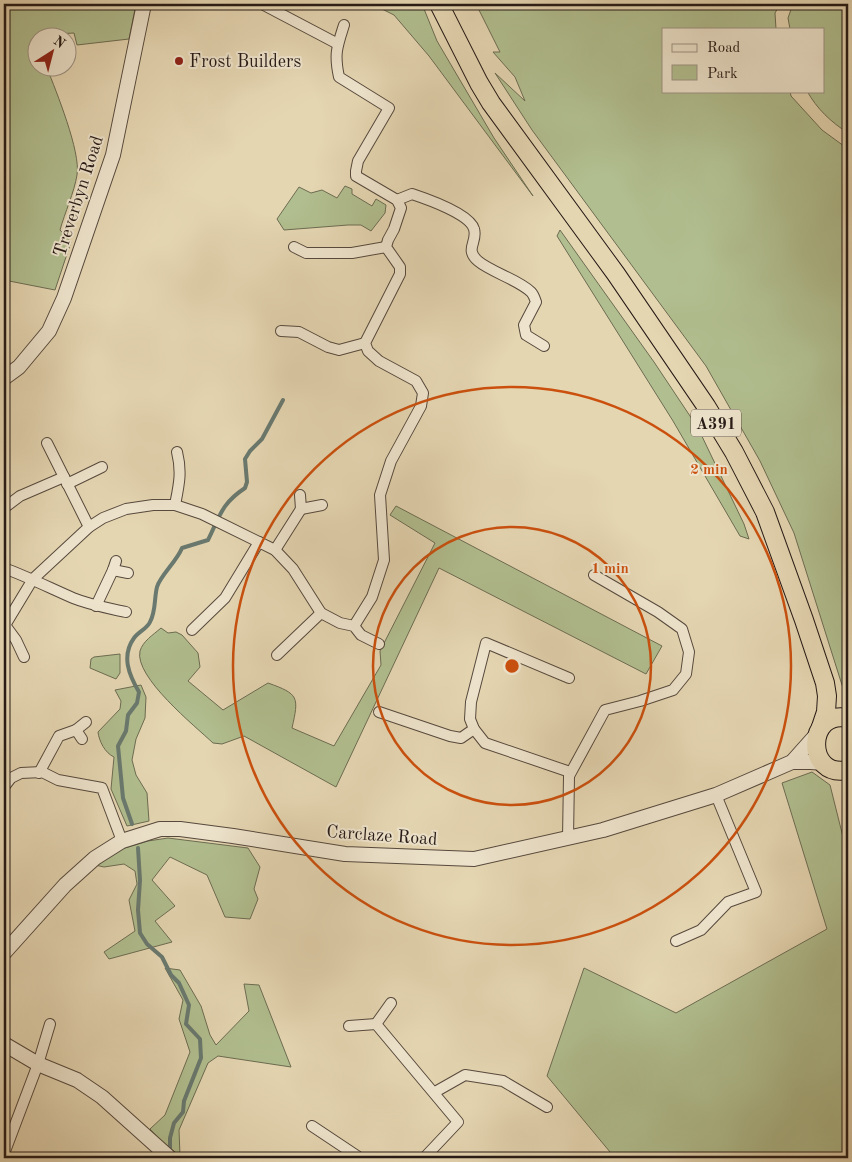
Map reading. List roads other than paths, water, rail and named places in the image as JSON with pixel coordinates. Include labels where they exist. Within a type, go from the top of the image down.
[{"type":"highway","name":"A391","points":[[439,4],[491,103],[616,274],[706,406],[734,452],[765,512],[825,683],[827,696],[826,712],[819,730]]},
{"type":"highway","name":"A391","points":[[825,683],[832,696],[848,716]]},
{"type":"highway","points":[[848,716],[835,717],[819,730],[815,743],[816,752],[836,767],[848,782]]},
{"type":"street","name":"Treverbyn Road","points":[[4,378],[19,367],[49,331],[64,298],[113,156],[144,4]]},
{"type":"street","points":[[262,4],[338,44]]},
{"type":"street","points":[[344,25],[335,61],[339,77],[389,108],[358,161],[356,176],[397,200],[401,208],[386,247]]},
{"type":"street","points":[[397,200],[412,194],[431,200],[468,220],[474,228],[475,237],[471,251],[477,260],[531,292],[536,302],[524,325],[526,335],[544,346]]},
{"type":"street","points":[[294,247],[306,252],[352,253],[386,247]]},
{"type":"street","points":[[354,626],[372,597],[384,560],[380,495],[390,461],[421,406],[423,393],[416,381],[379,360],[368,351],[365,343],[400,274],[400,267],[386,247]]},
{"type":"street","points":[[281,331],[299,332],[328,347],[339,350],[365,343]]},
{"type":"street","points":[[47,443],[89,527]]},
{"type":"street","points":[[175,505],[180,479],[177,452]]},
{"type":"street","points":[[4,508],[20,496],[102,467]]},
{"type":"street","points":[[275,550],[301,509],[300,495]]},
{"type":"street","points":[[24,657],[16,640],[4,626],[33,579],[89,527],[103,518],[126,509],[153,505],[175,505],[217,520],[275,550],[293,570],[321,613],[340,623],[354,626],[361,635],[379,644]]},
{"type":"street","points":[[301,509],[322,506]]},
{"type":"street","points":[[192,630],[225,598],[259,542]]},
{"type":"street","points":[[96,606],[114,566],[128,574]]},
{"type":"street","points":[[4,568],[96,606],[126,612]]},
{"type":"street","points":[[568,838],[570,772],[605,710],[640,702],[673,690],[686,674],[688,664],[689,652],[682,630],[658,612],[594,575]]},
{"type":"street","points":[[277,655],[321,613]]},
{"type":"street","points":[[568,678],[486,643],[471,702],[470,719],[474,729],[485,743],[499,750],[540,761],[570,772]]},
{"type":"street","points":[[379,712],[461,738],[474,729]]},
{"type":"street","points":[[38,772],[59,736],[79,734],[86,722]]},
{"type":"street","name":"Carclaze Road","points":[[4,952],[65,885],[94,858],[122,841],[160,830],[180,829],[345,854],[474,859],[603,830],[716,795],[792,762],[812,741],[819,730]]},
{"type":"street","name":"Carclaze Road","points":[[792,762],[811,762],[836,767]]},
{"type":"street","points":[[4,787],[11,778],[21,773],[42,772],[58,780],[102,788],[122,841]]},
{"type":"street","points":[[676,942],[701,930],[728,902],[756,892],[716,795]]},
{"type":"street","points":[[376,1024],[391,1003]]},
{"type":"street","points":[[4,1154],[38,1064],[50,1024]]},
{"type":"street","points":[[349,1026],[376,1024]]},
{"type":"street","points":[[376,1024],[435,1092],[458,1122],[424,1158]]},
{"type":"street","points":[[4,1044],[38,1064],[77,1080],[102,1097],[170,1158]]},
{"type":"street","points":[[435,1092],[465,1075],[503,1081],[547,1107]]},
{"type":"street","points":[[312,1126],[358,1158]]},
{"type":"waterway","points":[[132,824],[123,798],[118,746],[126,731],[128,715],[137,703],[139,692],[132,679],[128,665],[127,659],[130,645],[134,638],[150,622],[157,587],[182,548],[208,540],[226,505],[245,488],[247,482],[245,459],[262,439],[283,400]]},
{"type":"waterway","points":[[138,848],[140,933],[147,944],[162,957],[171,975],[179,983],[189,1005],[186,1024],[200,1039],[201,1058],[184,1101],[183,1112],[174,1123],[170,1138],[170,1149]]},
{"type":"place","name":"Frost Builders","points":[[179,61]]}]
